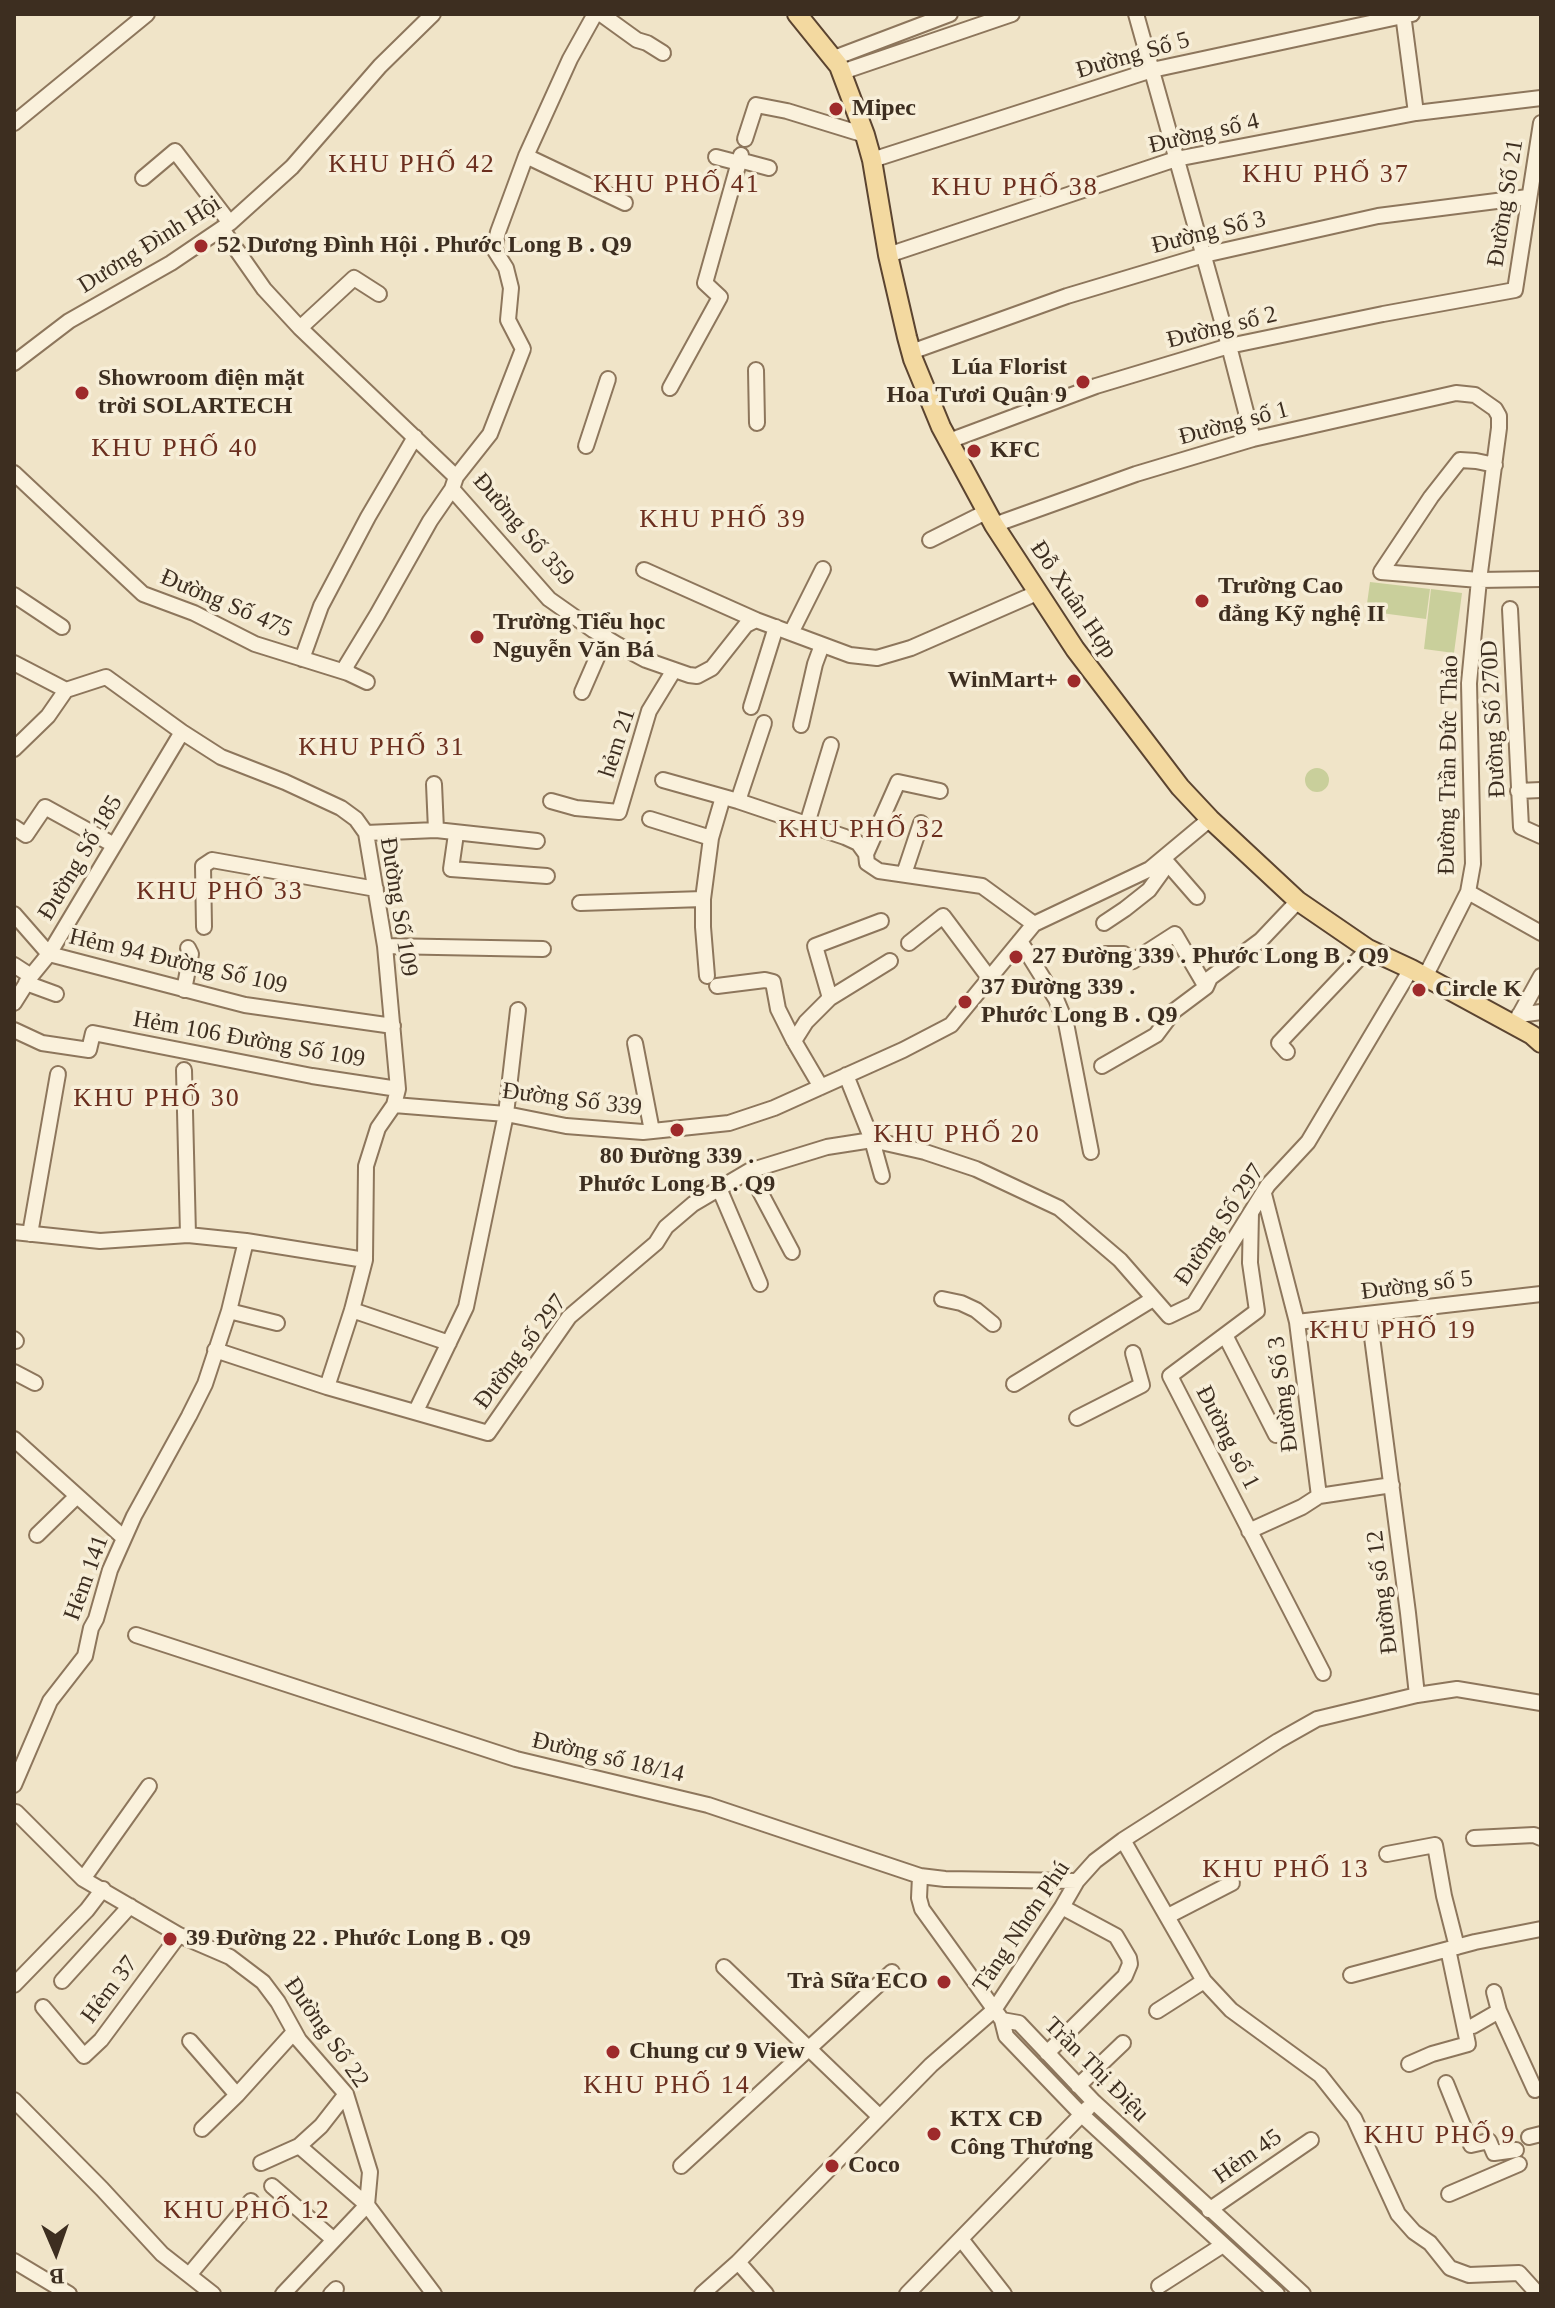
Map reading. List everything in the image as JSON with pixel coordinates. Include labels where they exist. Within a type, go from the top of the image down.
[{"type":"main road","name":"Đỗ Xuân Hợp","points":[[797,14],[838,65],[865,135],[911,352],[941,427],[990,518],[1075,649],[1159,761],[1210,819],[1298,901],[1368,949],[1517,1020],[1541,1043]]},
{"type":"street","points":[[14,123],[147,14]]},
{"type":"street","name":"Dương Đình Hội","points":[[14,363],[69,321],[171,263],[226,226],[292,167],[380,66],[433,14]]},
{"type":"street","points":[[348,673],[346,666],[430,521],[490,434],[523,349],[508,320],[511,288],[506,268],[494,249],[526,156],[570,59],[598,14],[663,53]]},
{"type":"street","points":[[838,65],[950,14]]},
{"type":"street","points":[[838,65],[1012,14]]},
{"type":"street","points":[[1136,14],[1253,439]]},
{"type":"street","points":[[1403,14],[1416,113]]},
{"type":"street","name":"Đường Số 5","points":[[872,160],[1152,70],[1412,14]]},
{"type":"street","name":"Đường số 4","points":[[888,255],[1176,159],[1416,113],[1541,98]]},
{"type":"street","points":[[745,139],[756,105],[787,111],[865,135]]},
{"type":"street","name":"Đường Số 21","points":[[1515,290],[1532,203],[1541,123]]},
{"type":"street","name":"Đường Số 359","points":[[143,178],[175,151],[264,289],[300,328],[415,437],[549,599],[646,660],[697,676],[712,668],[746,625],[756,620]]},
{"type":"street","points":[[526,156],[625,203]]},
{"type":"street","points":[[716,157],[769,168]]},
{"type":"street","points":[[670,388],[720,297],[705,283],[740,160]]},
{"type":"street","name":"Đường Số 3","points":[[911,352],[1067,296],[1204,255],[1378,216],[1532,203]]},
{"type":"street","points":[[300,328],[354,278],[379,294]]},
{"type":"street","name":"Đường số 2","points":[[949,441],[1096,386],[1229,346],[1515,290]]},
{"type":"street","points":[[756,370],[757,423]]},
{"type":"street","points":[[586,446],[608,379]]},
{"type":"street","name":"Đường số 1","points":[[930,540],[990,518],[1253,439],[1456,393],[1475,395],[1489,404]]},
{"type":"street","name":"Đường Trần Đức Thảo","points":[[1418,973],[1468,892],[1473,864],[1469,683],[1499,416],[1489,404]]},
{"type":"street","points":[[302,659],[321,606],[415,437]]},
{"type":"street","points":[[1495,465],[1460,460],[1381,572],[1479,580],[1541,579]]},
{"type":"street","name":"Đường Số 475","points":[[14,473],[143,594],[194,613],[255,644],[348,673],[367,682]]},
{"type":"street","points":[[791,633],[823,569]]},
{"type":"street","points":[[644,570],[756,620],[822,645],[850,655],[877,658],[911,648],[1039,592]]},
{"type":"street","points":[[14,595],[62,627]]},
{"type":"street","name":"Đường Số 270D","points":[[1510,609],[1521,827],[1541,836]]},
{"type":"street","points":[[751,707],[776,627]]},
{"type":"street","points":[[582,692],[606,637]]},
{"type":"street","points":[[801,725],[822,645]]},
{"type":"street","points":[[14,663],[66,690],[48,716],[14,749]]},
{"type":"street","name":"hẻm 21","points":[[551,801],[576,808],[619,812],[649,711],[674,670]]},
{"type":"street","name":"Đường Số 109","points":[[66,690],[106,677],[221,757],[285,782],[341,808],[356,819],[366,833],[385,946],[398,1089],[394,1105]]},
{"type":"street","points":[[764,723],[711,838],[703,899],[703,927],[712,981],[773,982],[778,1009],[821,1087]]},
{"type":"street","name":"Đường Số 185","points":[[14,1003],[49,954],[182,732]]},
{"type":"street","points":[[807,824],[831,745]]},
{"type":"street","points":[[663,780],[845,837],[858,843],[866,854],[867,863],[879,871],[982,886],[1034,924]]},
{"type":"street","points":[[866,854],[898,782],[940,791]]},
{"type":"street","points":[[434,784],[436,830]]},
{"type":"street","points":[[1518,791],[1541,790]]},
{"type":"street","points":[[14,827],[26,835],[45,807],[114,845]]},
{"type":"street","points":[[650,819],[711,838]]},
{"type":"street","name":"Đường Số 339","points":[[394,1105],[506,1114],[566,1126],[643,1132],[729,1123],[774,1108],[951,1025],[1034,924],[1150,869],[1165,860],[1210,819]]},
{"type":"street","points":[[904,874],[921,823]]},
{"type":"street","points":[[366,833],[436,830],[537,841]]},
{"type":"street","points":[[456,834],[451,869],[547,876]]},
{"type":"street","points":[[204,927],[203,866],[212,860],[376,889]]},
{"type":"street","points":[[1165,860],[1197,897]]},
{"type":"street","points":[[1104,923],[1149,890],[1162,872],[1165,860]]},
{"type":"street","points":[[1468,892],[1541,933]]},
{"type":"street","points":[[580,903],[703,899]]},
{"type":"street","points":[[1102,1066],[1156,1035],[1174,1011],[1206,987],[1210,978],[1261,940],[1298,901]]},
{"type":"street","points":[[14,914],[49,954]]},
{"type":"street","points":[[909,943],[943,916],[990,979]]},
{"type":"street","points":[[830,998],[815,946],[881,921]]},
{"type":"street","points":[[1105,954],[1124,954],[1133,961],[1175,934],[1206,987]]},
{"type":"street","points":[[1020,941],[1056,999],[1066,1023],[1091,1152]]},
{"type":"street","points":[[385,946],[543,949]]},
{"type":"street","points":[[184,990],[191,954],[188,948]]},
{"type":"street","points":[[1287,1052],[1279,1043],[1368,949]]},
{"type":"street","name":"Hẻm 94 Đường Số 109","points":[[49,954],[245,1005],[393,1026]]},
{"type":"street","points":[[794,1041],[806,1022],[830,998],[890,961]]},
{"type":"street","points":[[14,965],[28,980],[56,994]]},
{"type":"street","name":"Đường Số 297","points":[[872,1140],[925,1152],[976,1169],[1059,1208],[1120,1260],[1169,1316],[1194,1304],[1268,1185],[1308,1142],[1418,973]]},
{"type":"street","points":[[1517,1020],[1541,976]]},
{"type":"street","points":[[416,1411],[466,1307],[506,1114],[518,1010]]},
{"type":"street","points":[[1517,1020],[1541,1012]]},
{"type":"street","name":"Hẻm 106 Đường Số 109","points":[[14,1030],[42,1043],[89,1050],[93,1033],[312,1076],[398,1089]]},
{"type":"street","points":[[635,1043],[652,1131]]},
{"type":"street","points":[[184,1070],[188,1235]]},
{"type":"street","points":[[30,1234],[58,1074]]},
{"type":"street","points":[[846,1075],[872,1140],[882,1176]]},
{"type":"street","points":[[327,1387],[365,1260],[366,1166],[378,1128],[394,1105]]},
{"type":"street","name":"Đường số 297","points":[[215,1350],[327,1387],[488,1433],[569,1317],[656,1243],[666,1227],[693,1204],[749,1171],[827,1147],[872,1140]]},
{"type":"street","points":[[749,1171],[792,1252]]},
{"type":"street","points":[[719,1188],[760,1284]]},
{"type":"street","name":"Đường Số 3","points":[[1264,1194],[1297,1322],[1319,1496]]},
{"type":"street","name":"Đường số 1","points":[[1251,1212],[1250,1263],[1257,1311],[1170,1376],[1323,1673]]},
{"type":"street","points":[[14,1232],[100,1241],[188,1235],[365,1260]]},
{"type":"street","name":"Hẻm 141","points":[[14,1785],[50,1701],[85,1656],[110,1570],[124,1538],[205,1384],[229,1311],[246,1241]]},
{"type":"street","name":"Đường số 5","points":[[1297,1322],[1541,1294]]},
{"type":"street","points":[[942,1299],[976,1310],[993,1324]]},
{"type":"street","points":[[1014,1384],[1153,1299]]},
{"type":"street","points":[[352,1310],[449,1343]]},
{"type":"street","points":[[229,1311],[277,1323]]},
{"type":"street","points":[[1249,1531],[1319,1496],[1392,1485],[1369,1314]]},
{"type":"street","points":[[1225,1335],[1276,1435]]},
{"type":"street","points":[[1077,1418],[1142,1385],[1133,1353]]},
{"type":"street","points":[[14,1372],[35,1383]]},
{"type":"street","points":[[14,1439],[124,1538]]},
{"type":"street","name":"Đường số 12","points":[[1392,1485],[1417,1695]]},
{"type":"street","points":[[37,1535],[77,1496]]},
{"type":"street","name":"Đường số 18/14","points":[[136,1635],[516,1759],[708,1805],[920,1876],[1077,1881]]},
{"type":"street","name":"Tăng Nhơn Phú","points":[[702,2294],[738,2262],[931,2065],[998,2015],[1077,1881],[1095,1861],[1123,1840],[1317,1719],[1417,1695],[1457,1689],[1541,1703]]},
{"type":"street","points":[[83,1879],[149,1786]]},
{"type":"street","name":"Đường Số 22","points":[[15,1808],[83,1879],[179,1935],[230,1957],[263,1982],[294,2032],[346,2094],[370,2172],[367,2205]]},
{"type":"street","points":[[1474,1838],[1539,1835],[1541,1838]]},
{"type":"street","points":[[1123,1840],[1204,1981],[1231,2010],[1320,2075],[1354,2118],[1398,2214],[1414,2232],[1430,2243],[1450,2268],[1469,2275],[1519,2273],[1538,2294]]},
{"type":"street","points":[[1387,1854],[1435,1845],[1468,2044],[1409,2064]]},
{"type":"street","points":[[920,1876],[922,1909],[998,2015]]},
{"type":"street","points":[[1168,1916],[1232,1883]]},
{"type":"street","points":[[14,1985],[87,1910],[103,1889]]},
{"type":"street","points":[[62,1981],[130,1906]]},
{"type":"street","points":[[1047,2053],[1125,1976],[1129,1967],[1129,1958],[1116,1936],[1062,1907]]},
{"type":"street","points":[[1351,1975],[1452,1948],[1541,1929]]},
{"type":"street","name":"Hẻm 37","points":[[43,2007],[84,2056],[101,2040],[179,1935]]},
{"type":"street","points":[[724,1967],[880,2117]]},
{"type":"street","points":[[681,2166],[892,1972]]},
{"type":"street","points":[[1157,2011],[1204,1981]]},
{"type":"street","points":[[1494,1992],[1499,2011],[1535,2090]]},
{"type":"street","points":[[1473,2026],[1499,2011]]},
{"type":"street","name":"Trần Thị Điệu","points":[[998,2015],[1019,2023],[1094,2102],[1303,2294]]},
{"type":"street","name":"Trần Thị Điệu","points":[[998,2015],[1006,2036],[1082,2115],[1277,2294]]},
{"type":"street","points":[[202,2129],[294,2032]]},
{"type":"street","points":[[190,2041],[237,2095]]},
{"type":"street","points":[[1078,2086],[1123,2043]]},
{"type":"street","points":[[1446,2083],[1471,2145],[1489,2141],[1494,2153],[1517,2157],[1449,2194]]},
{"type":"street","points":[[261,2163],[299,2146],[321,2126],[346,2094]]},
{"type":"street","points":[[912,2292],[1094,2102]]},
{"type":"street","points":[[17,2109],[102,2189],[162,2254],[213,2294]]},
{"type":"street","name":"Hẻm 45","points":[[1209,2210],[1311,2140]]},
{"type":"street","points":[[299,2146],[367,2205],[434,2294]]},
{"type":"street","points":[[272,2186],[334,2240]]},
{"type":"street","points":[[189,2275],[251,2201]]},
{"type":"street","points":[[283,2294],[367,2205]]},
{"type":"street","points":[[961,2239],[1004,2294]]},
{"type":"street","points":[[1159,2286],[1223,2245]]},
{"type":"street","points":[[14,2261],[69,2294]]},
{"type":"street","points":[[738,2262],[766,2294]]},
{"type":"street","points":[[1260,2279],[1272,2267]]},
{"type":"green space","points":[[1370,582],[1430,589],[1426,619],[1366,611]]},
{"type":"green space","points":[[1431,589],[1462,593],[1454,653],[1424,649]]},
{"type":"green space","points":[[1317,768],[1326,771],[1329,780],[1326,789],[1317,792],[1308,789],[1305,780],[1308,771]]},
{"type":"place","name":"Mipec","points":[[836,109]]},
{"type":"place","name":"52 Dương Đình Hội . Phước Long B . Q9","points":[[201,246]]},
{"type":"place","name":"Lúa Florist Hoa Tươi Quận 9","points":[[1083,382]]},
{"type":"place","name":"Showroom điện mặt trời SOLARTECH","points":[[82,393]]},
{"type":"place","name":"KFC","points":[[974,451]]},
{"type":"place","name":"Trường Cao đẳng Kỹ nghệ II","points":[[1202,601]]},
{"type":"place","name":"Trường Tiểu học Nguyễn Văn Bá","points":[[477,637]]},
{"type":"place","name":"WinMart+","points":[[1074,681]]},
{"type":"place","name":"27 Đường 339 . Phước Long B . Q9","points":[[1016,957]]},
{"type":"place","name":"Circle K","points":[[1419,990]]},
{"type":"place","name":"37 Đường 339 . Phước Long B . Q9","points":[[965,1002]]},
{"type":"place","name":"80 Đường 339 . Phước Long B . Q9","points":[[677,1130]]},
{"type":"place","name":"39 Đường 22 . Phước Long B . Q9","points":[[170,1939]]},
{"type":"place","name":"Trà Sữa ECO","points":[[944,1982]]},
{"type":"place","name":"Chung cư 9 View","points":[[613,2052]]},
{"type":"place","name":"KTX CĐ Công Thương","points":[[934,2134]]},
{"type":"place","name":"Coco","points":[[832,2166]]},
{"type":"district","name":"KHU PHỐ 42","points":[[412,165]]},
{"type":"district","name":"KHU PHỐ 37","points":[[1326,175]]},
{"type":"district","name":"KHU PHỐ 41","points":[[677,185]]},
{"type":"district","name":"KHU PHỐ 38","points":[[1015,188]]},
{"type":"district","name":"KHU PHỐ 40","points":[[175,449]]},
{"type":"district","name":"KHU PHỐ 39","points":[[723,520]]},
{"type":"district","name":"KHU PHỐ 31","points":[[382,748]]},
{"type":"district","name":"KHU PHỐ 32","points":[[862,830]]},
{"type":"district","name":"KHU PHỐ 33","points":[[220,892]]},
{"type":"district","name":"KHU PHỐ 30","points":[[157,1099]]},
{"type":"district","name":"KHU PHỐ 20","points":[[957,1135]]},
{"type":"district","name":"KHU PHỐ 19","points":[[1393,1331]]},
{"type":"district","name":"KHU PHỐ 13","points":[[1286,1870]]},
{"type":"district","name":"KHU PHỐ 14","points":[[667,2086]]},
{"type":"district","name":"KHU PHỐ 9","points":[[1440,2136]]},
{"type":"district","name":"KHU PHỐ 12","points":[[247,2211]]}]
